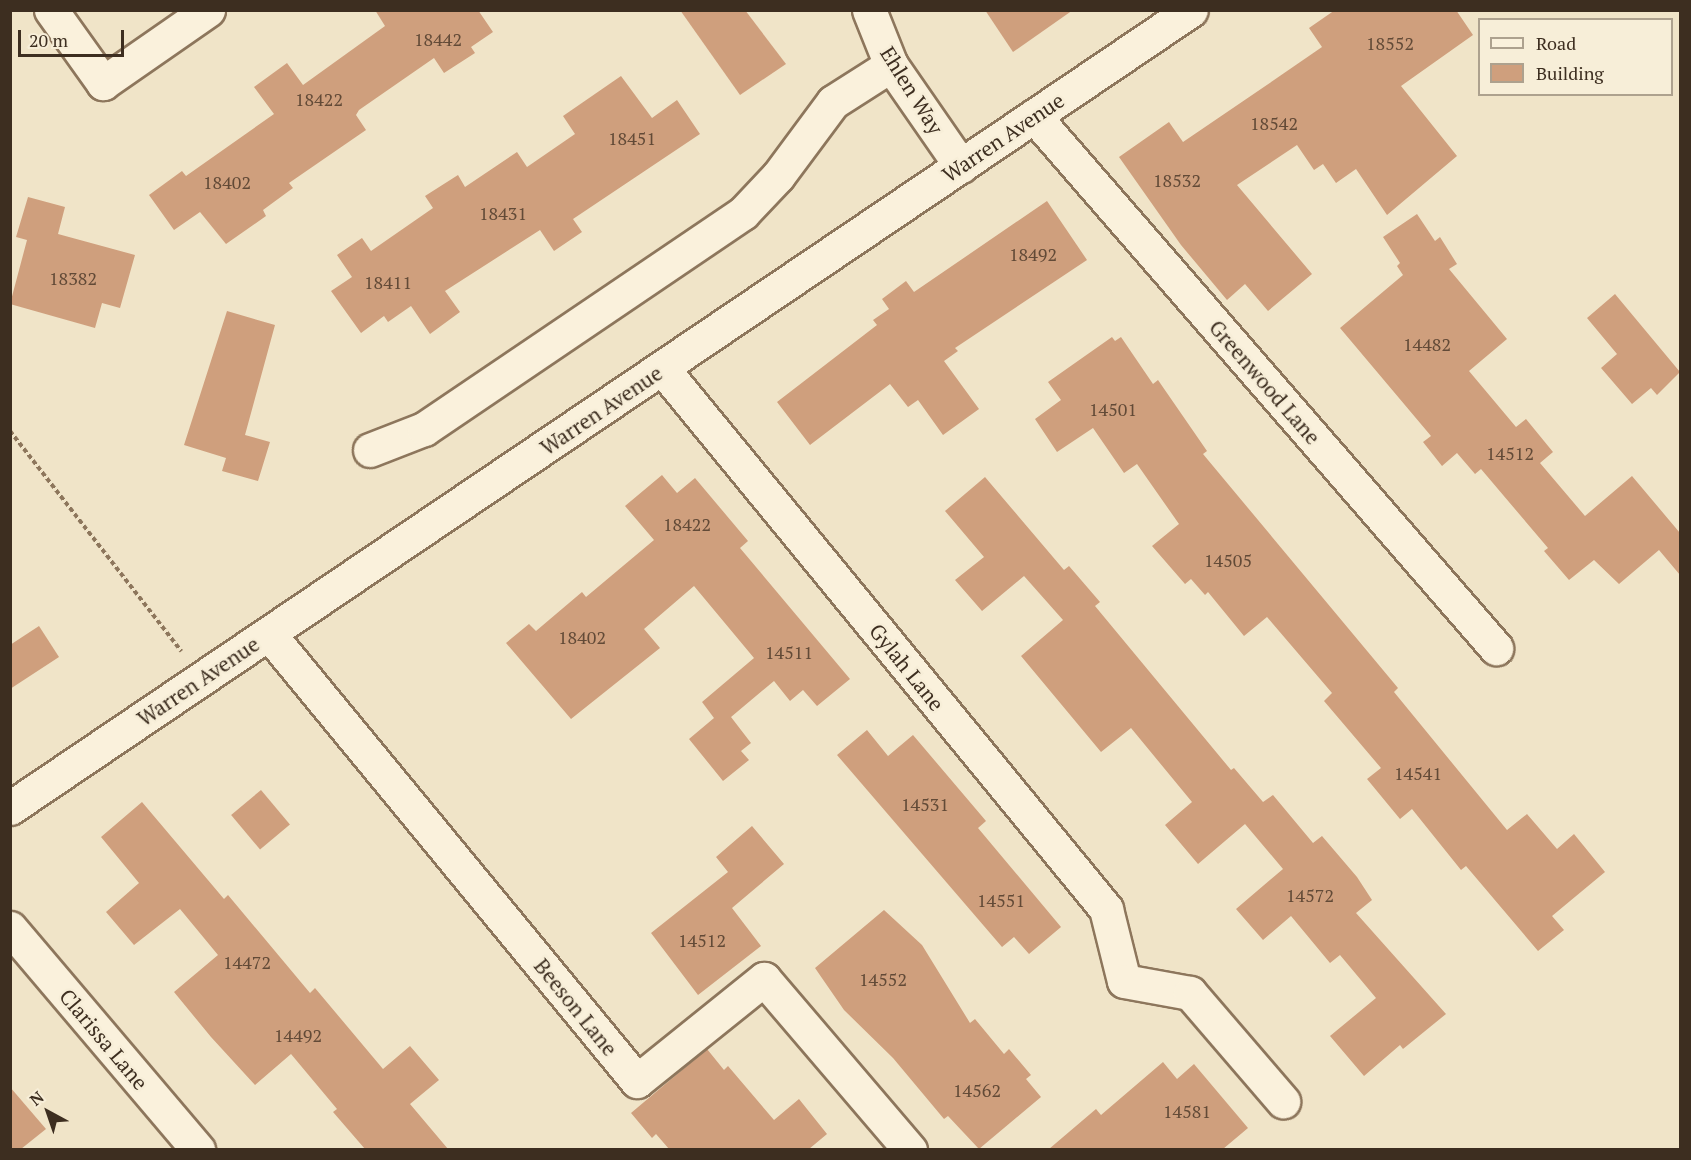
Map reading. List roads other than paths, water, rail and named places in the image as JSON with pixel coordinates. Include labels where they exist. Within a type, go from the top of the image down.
[{"type":"street","points":[[51,10],[103,83],[208,10]]},
{"type":"street","name":"Ehlen Way","points":[[869,10],[891,65],[961,166]]},
{"type":"street","name":"Warren Avenue","points":[[10,808],[1191,10]]},
{"type":"street","points":[[370,450],[424,429],[743,213],[778,176],[833,102],[891,65]]},
{"type":"street","name":"Greenwood Lane","points":[[1034,116],[1496,648]]},
{"type":"street","name":"Gylah Lane","points":[[662,368],[1106,909],[1124,981],[1190,993],[1283,1101]]},
{"type":"street","name":"Beeson Lane","points":[[268,634],[637,1081],[764,979],[910,1149]]},
{"type":"street","name":"Clarissa Lane","points":[[10,928],[198,1149]]}]
